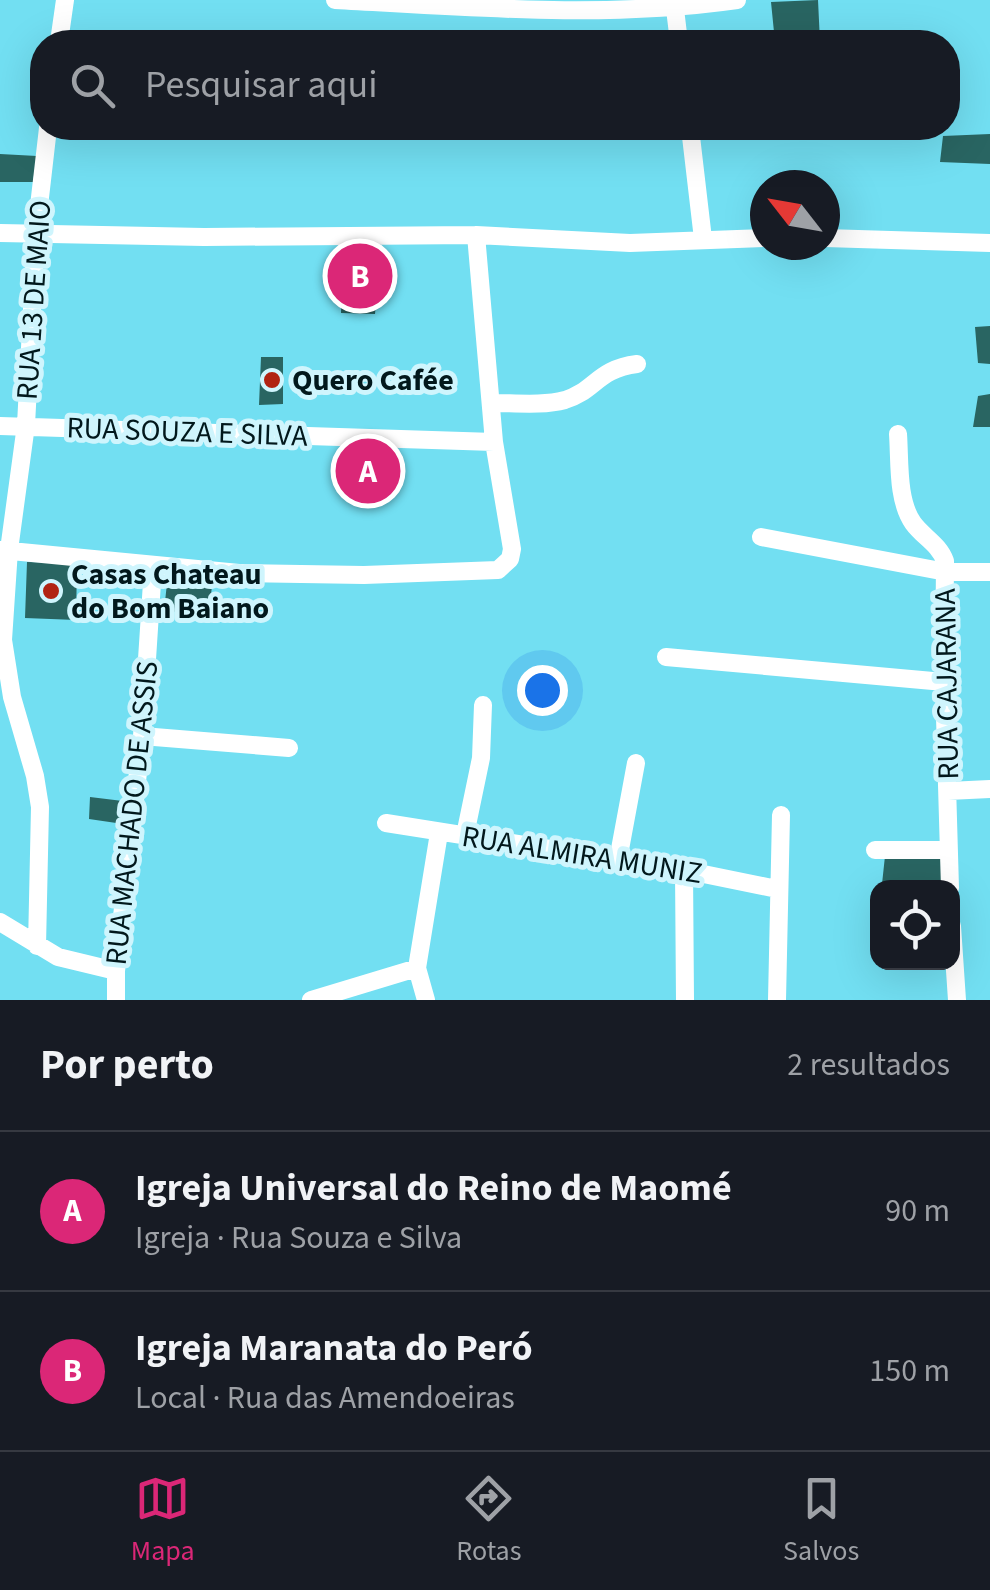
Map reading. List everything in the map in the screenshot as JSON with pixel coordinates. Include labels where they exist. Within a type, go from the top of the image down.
[{"type":"street","points":[[61,30],[65,0]]},
{"type":"street","points":[[335,0],[534,10],[675,9],[737,0]]},
{"type":"street","points":[[675,9],[678,30]]},
{"type":"street","name":"RUA 13 DE MAIO","points":[[37,946],[40,807],[6,668],[4,550],[26,425],[36,232],[47,140]]},
{"type":"street","points":[[691,140],[703,238]]},
{"type":"street","points":[[0,233],[204,237],[476,235],[630,243],[750,238]]},
{"type":"street","points":[[4,550],[238,573],[364,575],[498,570],[510,559],[512,549],[494,442],[476,235]]},
{"type":"street","points":[[840,238],[990,243]]},
{"type":"street","points":[[492,403],[565,400],[612,368],[636,364]]},
{"type":"street","name":"RUA SOUZA E SILVA","points":[[0,426],[494,442]]},
{"type":"street","name":"RUA CAJARANA","points":[[898,434],[905,507],[918,530],[942,552],[946,572],[944,682],[950,880]]},
{"type":"street","points":[[760,537],[946,572],[990,572]]},
{"type":"street","name":"RUA MACHADO DE ASSIS","points":[[116,1000],[142,736],[153,566]]},
{"type":"street","points":[[666,657],[944,682]]},
{"type":"street","points":[[466,835],[481,758],[483,705]]},
{"type":"street","points":[[142,736],[289,748]]},
{"type":"street","points":[[618,860],[636,763]]},
{"type":"street","points":[[948,791],[990,788]]},
{"type":"street","points":[[777,1000],[781,815]]},
{"type":"street","name":"RUA ALMIRA MUNIZ","points":[[386,823],[684,870],[777,889]]},
{"type":"street","points":[[426,1000],[416,968],[439,833]]},
{"type":"street","points":[[875,850],[948,850]]},
{"type":"street","points":[[684,870],[685,1000]]},
{"type":"street","points":[[0,922],[58,957],[116,971]]},
{"type":"street","points":[[311,1000],[416,968]]},
{"type":"street","points":[[954,970],[956,1000]]},
{"type":"building","points":[[818,0],[819,30],[774,30],[771,2]]},
{"type":"building","points":[[990,134],[990,164],[940,162],[943,140],[960,140],[960,135]]},
{"type":"building","points":[[0,154],[37,156],[33,182],[0,182]]},
{"type":"building","points":[[343,239],[381,239],[375,314],[341,313]]},
{"type":"building","points":[[990,326],[990,364],[978,363],[975,327]]},
{"type":"building","name":"Quero Cafée","points":[[261,357],[283,357],[283,404],[259,405]]},
{"type":"building","points":[[990,394],[990,427],[973,427],[978,396]]},
{"type":"building","points":[[382,445],[380,497],[355,497],[356,446]]},
{"type":"building","name":"Casas Chateau do Bom Baiano","points":[[27,562],[77,563],[76,620],[25,618]]},
{"type":"building","points":[[168,574],[213,576],[209,614],[164,611]]},
{"type":"building","points":[[90,797],[131,802],[130,825],[89,819]]},
{"type":"building","points":[[885,856],[948,859],[948,880],[882,880]]},
{"type":"place","name":"Igreja Maranata do Peró","points":[[360,276]]},
{"type":"place","name":"Quero Cafée","points":[[272,380]]},
{"type":"place","name":"Igreja Universal do Reino de Maomé","points":[[368,471]]},
{"type":"place","name":"Casas Chateau do Bom Baiano","points":[[51,591]]}]
